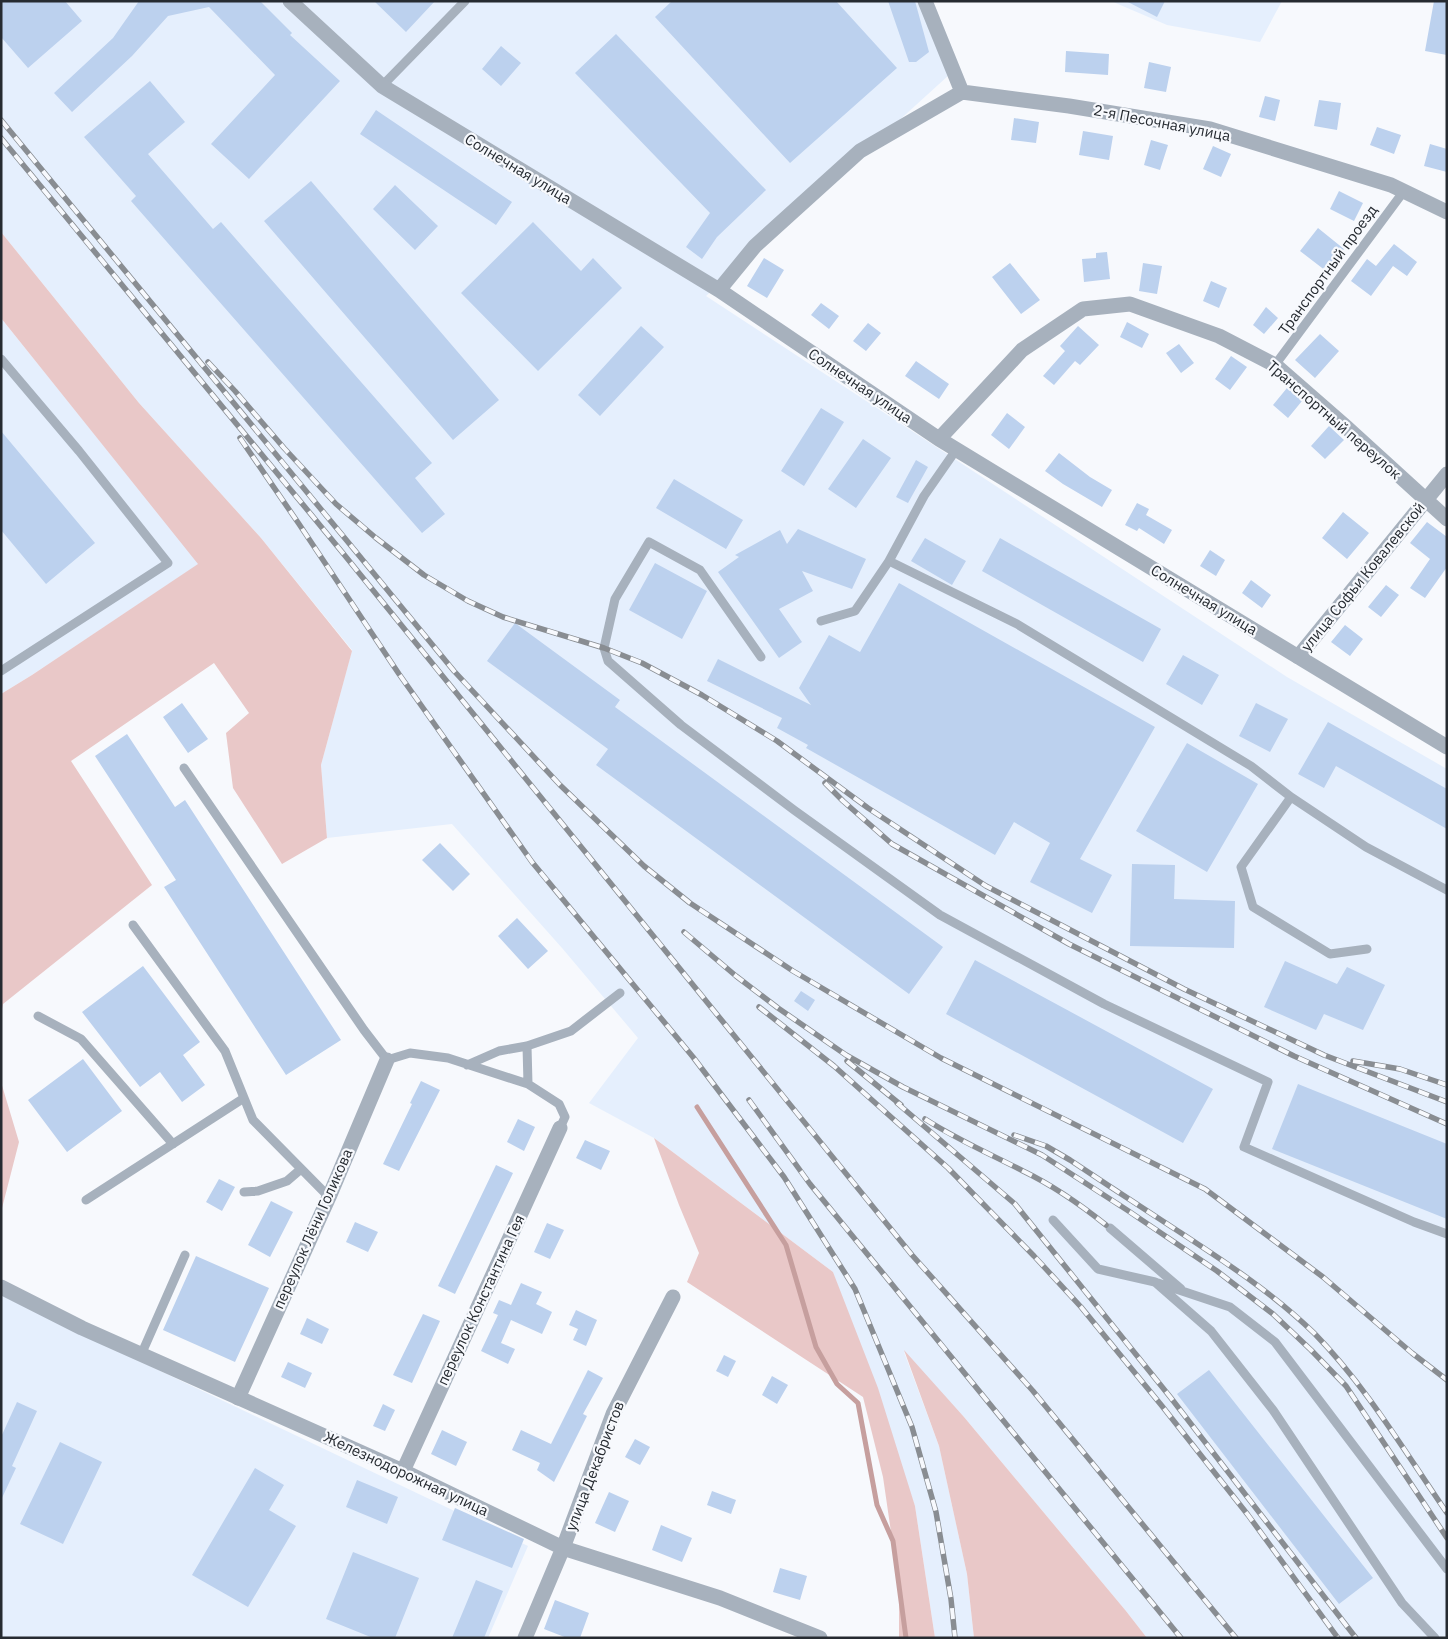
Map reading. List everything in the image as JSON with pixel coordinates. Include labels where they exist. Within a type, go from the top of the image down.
[{"type":"street","name":"Солнечная улица","points":[[290,1],[382,86],[719,290],[956,450],[1447,747]]},
{"type":"street","points":[[719,290],[755,246],[860,151],[962,92],[925,1]]},
{"type":"street","name":"2-я Песочная улица","points":[[962,92],[1069,106],[1210,129],[1391,184],[1447,212]]},
{"type":"street","name":"Транспортный переулок","points":[[940,439],[1022,350],[1083,309],[1130,304],[1220,336],[1275,365],[1447,519]]},
{"type":"street","name":"улица Софьи Ковалевской","points":[[1298,657],[1447,474]]},
{"type":"street","name":"переулок Лёни Голикова","points":[[238,1398],[329,1197],[387,1060]]},
{"type":"street","name":"переулок Константина Гея","points":[[402,1471],[560,1128]]},
{"type":"street","name":"Железнодорожная улица","points":[[1,1287],[82,1328],[402,1471],[563,1548],[720,1598],[820,1638]]},
{"type":"street","name":"улица Декабристов","points":[[525,1638],[563,1548],[613,1414],[674,1297]]},
{"type":"lane","points":[[382,86],[465,1]]},
{"type":"lane","name":"Транспортный проезд","points":[[1275,365],[1404,191]]},
{"type":"lane","points":[[1,360],[79,451],[168,563],[1,671]]},
{"type":"lane","points":[[821,621],[855,611],[889,561],[924,496],[956,450]]},
{"type":"lane","points":[[761,657],[700,570],[649,542],[615,599],[604,648],[608,661],[681,725],[794,810],[940,915],[1104,1004],[1268,1082],[1244,1147],[1414,1222],[1447,1234]]},
{"type":"lane","points":[[889,561],[1016,624],[1251,766],[1291,797],[1366,847],[1447,890]]},
{"type":"lane","points":[[184,768],[364,1030],[387,1060],[410,1052],[448,1058],[528,1084],[559,1104],[566,1116],[560,1128]]},
{"type":"lane","points":[[1291,797],[1240,867],[1253,907],[1330,954],[1367,949]]},
{"type":"lane","points":[[133,925],[225,1051],[253,1120],[329,1197]]},
{"type":"lane","points":[[467,1065],[499,1051],[527,1046],[571,1031],[620,993]]},
{"type":"lane","points":[[38,1016],[81,1039],[173,1144]]},
{"type":"lane","points":[[527,1046],[528,1084]]},
{"type":"lane","points":[[86,1200],[244,1098]]},
{"type":"lane","points":[[244,1192],[258,1191],[287,1181],[301,1169]]},
{"type":"lane","points":[[1053,1220],[1098,1269],[1155,1282],[1230,1307],[1275,1342],[1447,1569]]},
{"type":"lane","points":[[1110,1228],[1185,1292]]},
{"type":"lane","points":[[141,1354],[185,1255]]},
{"type":"lane","points":[[1155,1282],[1211,1331],[1273,1410],[1402,1603],[1435,1638]]},
{"type":"shaded area","points":[[1,1],[918,1],[949,75],[706,296],[1287,677],[1447,769],[1447,1638],[1147,1638],[964,1417],[904,1352],[939,1446],[967,1574],[974,1638],[935,1638],[915,1506],[833,1272],[654,1138],[589,1103],[638,1038],[562,948],[452,824],[327,838],[321,765],[352,650],[261,538],[139,403],[1,232]]},
{"type":"shaded area","points":[[1111,1],[1282,1],[1260,42],[1167,25]]},
{"type":"shaded area","points":[[1,232],[139,403],[261,538],[352,651],[321,765],[327,838],[282,864],[233,788],[226,733],[249,713],[214,663],[71,761],[152,885],[3,1004],[1,1014],[1,694],[198,564],[1,318]]},
{"type":"shaded area","points":[[1,318],[199,564],[1,694]]},
{"type":"shaded area","points":[[1,1082],[19,1142],[1,1212]]},
{"type":"shaded area","points":[[654,1138],[833,1272],[878,1388],[915,1506],[935,1638],[899,1638],[899,1587],[883,1477],[863,1397],[687,1282],[699,1253]]},
{"type":"shaded area","points":[[1,1295],[528,1546],[488,1638],[1,1638]]},
{"type":"shaded area","points":[[904,1350],[964,1417],[1147,1638],[974,1638],[967,1574],[939,1446]]},
{"type":"building","points":[[1,1],[65,1],[82,21],[28,68],[1,37]]},
{"type":"building","points":[[139,1],[260,1],[292,33],[290,35],[340,81],[249,179],[211,144],[275,75],[209,7],[168,16],[132,56],[72,112],[54,93],[113,38]]},
{"type":"building","points":[[374,1],[435,1],[406,32]]},
{"type":"building","points":[[672,1],[836,1],[897,68],[790,163],[655,17]]},
{"type":"building","points":[[888,1],[915,1],[929,52],[916,62],[909,62]]},
{"type":"building","points":[[1126,1],[1165,1],[1157,17]]},
{"type":"building","points":[[1434,1],[1447,1],[1447,55],[1425,51]]},
{"type":"building","points":[[616,34],[766,190],[717,237],[702,259],[686,247],[710,213],[575,73]]},
{"type":"building","points":[[501,46],[521,63],[501,86],[482,69]]},
{"type":"building","points":[[1066,51],[1109,54],[1108,75],[1065,72]]},
{"type":"building","points":[[1149,62],[1171,67],[1166,92],[1144,88]]},
{"type":"building","points":[[150,81],[185,122],[148,154],[213,229],[221,222],[432,463],[415,478],[445,514],[422,533],[131,201],[136,196],[84,137]]},
{"type":"building","points":[[1265,96],[1280,100],[1275,121],[1259,117]]},
{"type":"building","points":[[1319,100],[1341,103],[1337,130],[1314,126]]},
{"type":"building","points":[[376,110],[512,202],[496,225],[360,134]]},
{"type":"building","points":[[1014,118],[1039,122],[1036,143],[1011,140]]},
{"type":"building","points":[[1377,127],[1401,135],[1394,154],[1370,145]]},
{"type":"building","points":[[1083,131],[1113,136],[1109,160],[1079,155]]},
{"type":"building","points":[[1151,140],[1168,145],[1160,170],[1144,165]]},
{"type":"building","points":[[1430,144],[1447,149],[1447,172],[1424,166]]},
{"type":"building","points":[[1213,146],[1231,154],[1221,177],[1203,169]]},
{"type":"building","points":[[311,181],[499,400],[453,440],[264,221]]},
{"type":"building","points":[[395,185],[438,226],[415,250],[373,209]]},
{"type":"building","points":[[1339,191],[1363,203],[1354,221],[1330,209]]},
{"type":"building","points":[[533,222],[581,271],[593,258],[622,288],[538,371],[461,293]]},
{"type":"building","points":[[1318,228],[1344,249],[1326,271],[1300,251]]},
{"type":"building","points":[[1394,244],[1417,262],[1407,276],[1393,266],[1371,296],[1351,281],[1367,259],[1376,266]]},
{"type":"building","points":[[1107,252],[1110,279],[1084,282],[1082,259],[1096,258],[1096,253]]},
{"type":"building","points":[[764,258],[784,270],[767,298],[747,286]]},
{"type":"building","points":[[1010,263],[1040,300],[1021,314],[992,277]]},
{"type":"building","points":[[1143,263],[1162,266],[1157,294],[1139,291]]},
{"type":"building","points":[[1211,281],[1227,288],[1219,308],[1203,301]]},
{"type":"building","points":[[821,303],[839,316],[829,329],[811,315]]},
{"type":"building","points":[[1266,307],[1278,318],[1264,334],[1253,325]]},
{"type":"building","points":[[1127,322],[1149,334],[1142,348],[1120,337]]},
{"type":"building","points":[[868,323],[881,333],[866,351],[853,341]]},
{"type":"building","points":[[641,326],[664,347],[600,416],[578,395]]},
{"type":"building","points":[[1078,326],[1099,345],[1080,365],[1075,361],[1054,385],[1043,376],[1065,351],[1060,346]]},
{"type":"building","points":[[1320,334],[1339,351],[1315,378],[1295,360]]},
{"type":"building","points":[[1179,344],[1194,363],[1181,373],[1166,353]]},
{"type":"building","points":[[1231,356],[1247,367],[1230,390],[1215,379]]},
{"type":"building","points":[[916,361],[949,384],[939,399],[905,376]]},
{"type":"building","points":[[1287,388],[1302,401],[1288,418],[1273,405]]},
{"type":"building","points":[[821,408],[844,422],[804,486],[781,471]]},
{"type":"building","points":[[1007,413],[1025,427],[1009,449],[991,435]]},
{"type":"building","points":[[1329,426],[1344,440],[1325,459],[1311,446]]},
{"type":"building","points":[[1,431],[95,543],[46,584],[1,530]]},
{"type":"building","points":[[863,439],[891,458],[856,508],[828,489]]},
{"type":"building","points":[[1059,453],[1090,477],[1112,490],[1102,507],[1045,471]]},
{"type":"building","points":[[916,460],[928,467],[908,503],[896,497]]},
{"type":"building","points":[[674,479],[743,520],[726,549],[656,508]]},
{"type":"building","points":[[1137,503],[1149,509],[1146,515],[1172,530],[1164,544],[1139,528],[1137,531],[1125,525]]},
{"type":"building","points":[[1343,512],[1369,533],[1347,559],[1322,538]]},
{"type":"building","points":[[1427,522],[1447,537],[1447,567],[1425,598],[1410,588],[1430,559],[1410,543]]},
{"type":"building","points":[[798,529],[866,559],[852,589],[802,571],[813,591],[779,609],[802,642],[779,658],[718,572],[739,557],[735,555],[780,530],[787,544]]},
{"type":"building","points":[[925,538],[966,561],[952,585],[911,561]]},
{"type":"building","points":[[1000,538],[1161,629],[1143,662],[982,571]]},
{"type":"building","points":[[1210,550],[1225,560],[1216,576],[1200,566]]},
{"type":"building","points":[[655,563],[707,591],[682,639],[629,610]]},
{"type":"building","points":[[1251,580],[1271,595],[1262,608],[1242,593]]},
{"type":"building","points":[[899,583],[1155,727],[1080,859],[1112,875],[1092,913],[1030,882],[1050,843],[1014,822],[995,855],[806,748],[808,745],[777,728],[782,718],[707,681],[718,659],[811,705],[799,688],[829,635],[860,652]]},
{"type":"building","points":[[1386,585],[1399,595],[1381,617],[1368,607]]},
{"type":"building","points":[[515,623],[620,700],[615,707],[943,947],[909,994],[596,765],[608,749],[487,661]]},
{"type":"building","points":[[1345,625],[1363,639],[1350,656],[1331,642]]},
{"type":"building","points":[[1183,655],[1219,675],[1202,705],[1166,684]]},
{"type":"building","points":[[182,703],[208,739],[188,753],[163,717]]},
{"type":"building","points":[[1256,703],[1288,719],[1270,752],[1239,736]]},
{"type":"building","points":[[1328,722],[1447,789],[1447,829],[1336,766],[1324,788],[1298,774]]},
{"type":"building","points":[[127,734],[175,807],[185,800],[341,1040],[286,1075],[164,887],[176,880],[95,756]]},
{"type":"building","points":[[1187,743],[1258,784],[1207,872],[1136,831]]},
{"type":"building","points":[[440,843],[470,874],[453,891],[422,860]]},
{"type":"building","points":[[1132,864],[1175,865],[1174,899],[1235,901],[1234,948],[1130,946]]},
{"type":"building","points":[[517,918],[548,951],[528,969],[498,936]]},
{"type":"building","points":[[975,960],[1213,1089],[1183,1143],[946,1014]]},
{"type":"building","points":[[1285,961],[1337,984],[1347,967],[1385,985],[1363,1030],[1324,1014],[1316,1030],[1264,1007]]},
{"type":"building","points":[[143,966],[200,1042],[183,1055],[205,1085],[182,1102],[160,1072],[140,1087],[82,1012]]},
{"type":"building","points":[[801,991],[815,1000],[808,1011],[794,1001]]},
{"type":"building","points":[[83,1059],[122,1111],[67,1152],[28,1100]]},
{"type":"building","points":[[421,1081],[440,1090],[399,1171],[383,1164]]},
{"type":"building","points":[[1298,1084],[1447,1144],[1447,1219],[1272,1149]]},
{"type":"building","points":[[518,1119],[535,1127],[524,1151],[507,1142]]},
{"type":"building","points":[[585,1140],[610,1151],[601,1170],[576,1158]]},
{"type":"building","points":[[496,1165],[513,1173],[455,1294],[438,1286]]},
{"type":"building","points":[[219,1179],[235,1187],[222,1211],[206,1202]]},
{"type":"building","points":[[271,1201],[293,1212],[270,1257],[248,1245]]},
{"type":"building","points":[[355,1222],[378,1232],[368,1252],[346,1242]]},
{"type":"building","points":[[547,1223],[564,1230],[550,1259],[534,1252]]},
{"type":"building","points":[[196,1256],[269,1288],[235,1362],[163,1330]]},
{"type":"building","points":[[521,1283],[542,1292],[536,1304],[552,1312],[542,1334],[511,1320],[501,1343],[515,1349],[508,1364],[481,1351],[498,1315],[493,1313],[499,1300],[511,1305]]},
{"type":"building","points":[[576,1310],[597,1320],[586,1346],[573,1340],[578,1329],[569,1325]]},
{"type":"building","points":[[423,1314],[440,1321],[412,1383],[393,1375]]},
{"type":"building","points":[[307,1318],[329,1329],[322,1344],[300,1334]]},
{"type":"building","points":[[724,1355],[736,1361],[728,1377],[716,1371]]},
{"type":"building","points":[[288,1362],[312,1373],[305,1388],[281,1377]]},
{"type":"building","points":[[588,1370],[603,1378],[583,1414],[587,1416],[554,1482],[537,1470],[540,1463],[512,1450],[521,1430],[551,1444]]},
{"type":"building","points":[[1209,1370],[1373,1578],[1339,1604],[1177,1394]]},
{"type":"building","points":[[772,1376],[788,1385],[777,1404],[762,1395]]},
{"type":"building","points":[[17,1402],[37,1411],[12,1466],[16,1468],[1,1500],[1,1437]]},
{"type":"building","points":[[383,1404],[395,1410],[385,1431],[373,1426]]},
{"type":"building","points":[[442,1430],[467,1442],[456,1466],[431,1454]]},
{"type":"building","points":[[635,1439],[650,1447],[640,1465],[625,1457]]},
{"type":"building","points":[[60,1442],[102,1462],[63,1544],[20,1524]]},
{"type":"building","points":[[255,1468],[284,1485],[269,1510],[296,1526],[248,1607],[192,1575]]},
{"type":"building","points":[[357,1480],[398,1497],[387,1524],[346,1507]]},
{"type":"building","points":[[712,1491],[736,1500],[731,1514],[707,1505]]},
{"type":"building","points":[[609,1492],[629,1501],[615,1532],[595,1523]]},
{"type":"building","points":[[455,1508],[524,1539],[512,1568],[442,1540]]},
{"type":"building","points":[[661,1525],[692,1538],[682,1562],[652,1550]]},
{"type":"building","points":[[353,1552],[419,1578],[395,1638],[373,1638],[326,1619]]},
{"type":"building","points":[[780,1568],[807,1576],[800,1600],[773,1592]]},
{"type":"building","points":[[476,1580],[503,1591],[484,1638],[452,1638]]},
{"type":"building","points":[[555,1600],[589,1613],[580,1638],[567,1638],[544,1629]]},
{"type":"waterway","points":[[697,1107],[786,1245],[816,1347],[837,1384],[858,1403],[877,1505],[893,1541],[906,1638]]},
{"type":"railway","points":[[1,120],[454,671],[560,785],[644,866],[690,903],[793,971],[941,1058],[1205,1189],[1323,1277],[1412,1353],[1447,1380]]},
{"type":"railway","points":[[1,138],[342,552],[912,1255],[1033,1391],[1236,1638]]},
{"type":"railway","points":[[208,362],[336,504],[424,575],[468,601],[503,617],[604,648],[642,663],[702,695],[777,741],[868,808],[986,886],[1184,989],[1324,1055],[1447,1102]]},
{"type":"railway","points":[[240,438],[399,674],[532,862],[693,1057],[784,1177],[855,1289],[912,1427],[936,1512],[951,1599],[955,1638]]},
{"type":"railway","points":[[825,783],[892,844],[1069,944],[1294,1056],[1447,1124]]},
{"type":"railway","points":[[684,932],[736,976],[778,1008],[846,1055],[903,1087],[1042,1155],[1217,1271],[1273,1314],[1346,1386],[1447,1538]]},
{"type":"railway","points":[[759,1007],[834,1066],[948,1168],[1081,1307],[1248,1515],[1338,1638]]},
{"type":"railway","points":[[847,1061],[901,1105]]},
{"type":"railway","points":[[1353,1061],[1400,1069],[1447,1085]]},
{"type":"railway","points":[[749,1100],[810,1184],[1181,1638]]},
{"type":"railway","points":[[897,1103],[1015,1204],[1171,1398],[1356,1638]]},
{"type":"railway","points":[[925,1119],[961,1140],[1045,1183],[1106,1225]]},
{"type":"railway","points":[[1014,1135],[1046,1146],[1070,1160],[1231,1266],[1298,1318],[1333,1353],[1368,1397],[1447,1513]]}]
